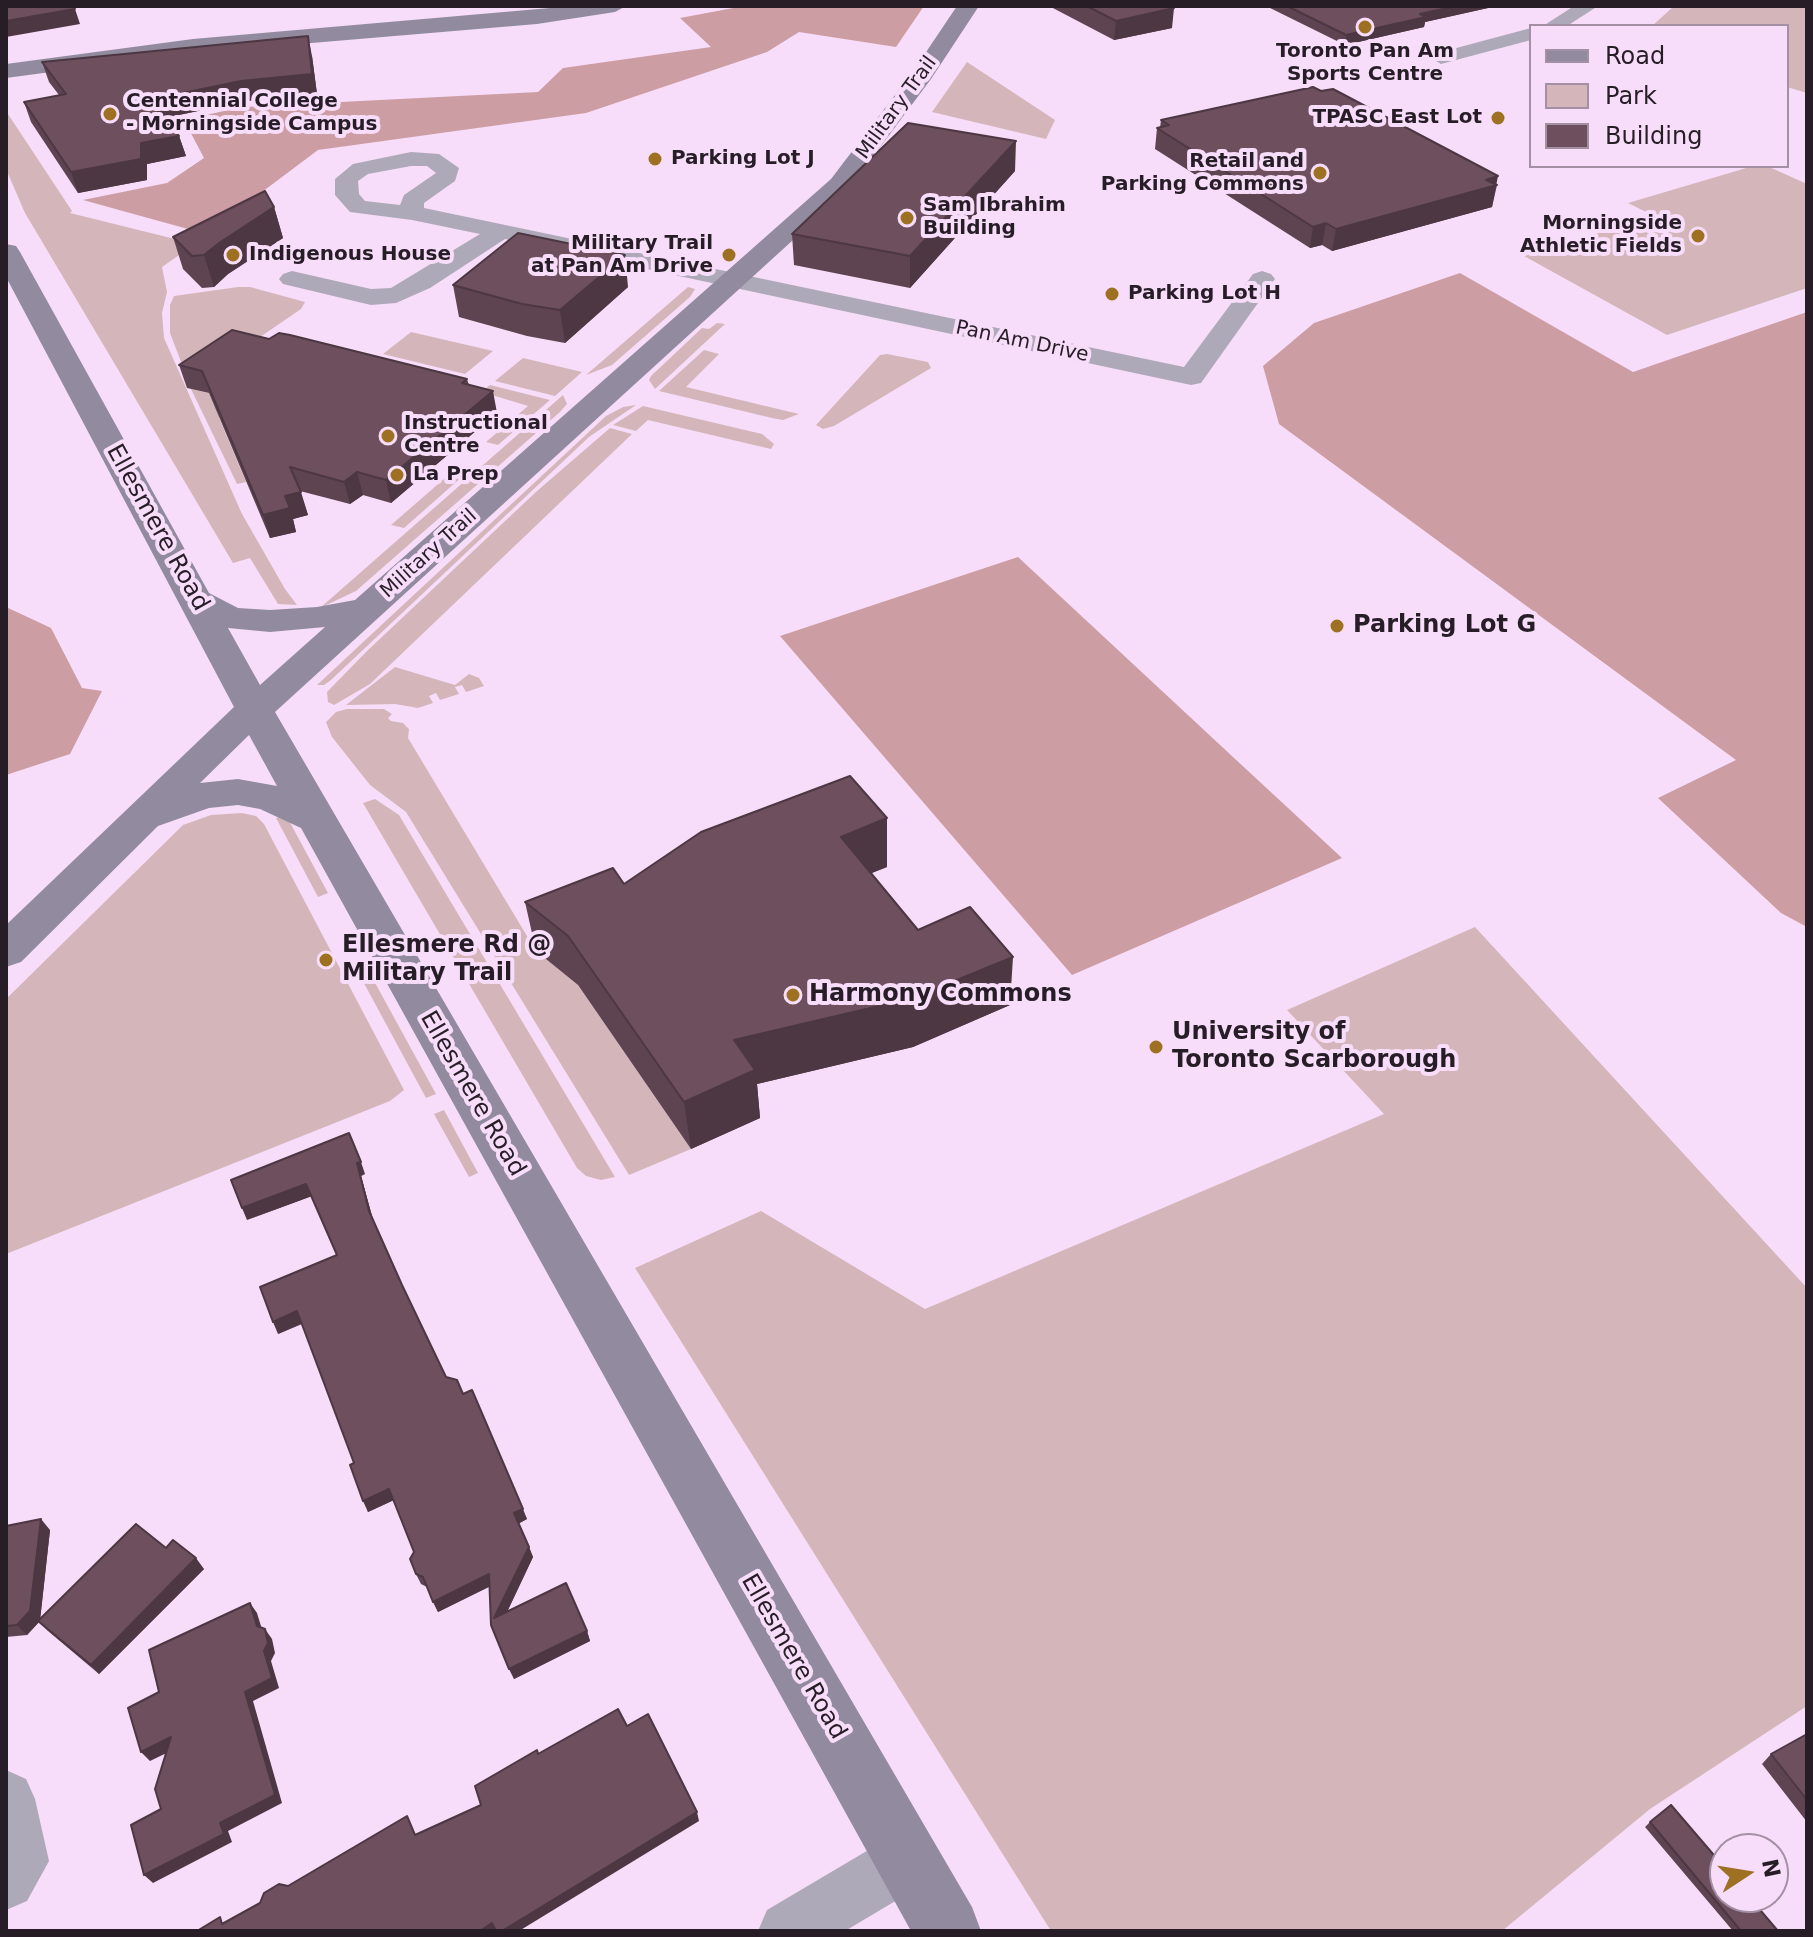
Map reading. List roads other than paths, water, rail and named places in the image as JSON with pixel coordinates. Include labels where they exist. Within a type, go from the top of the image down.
[{"type":"main road","points":[[6,71],[193,46],[537,18],[615,6]]},
{"type":"main road","name":"Military Trail","points":[[6,951],[255,710],[840,184],[923,74],[968,6]]},
{"type":"main road","name":"Ellesmere Road","points":[[6,252],[255,710],[948,1931]]},
{"type":"main road","points":[[198,601],[230,618],[270,621],[317,618],[371,607]]},
{"type":"main road","points":[[141,817],[205,795],[238,792],[269,797],[318,820]]},
{"type":"street","points":[[1556,24],[1588,6]]},
{"type":"street","points":[[1441,58],[1529,35]]},
{"type":"street","points":[[412,213],[736,279]]},
{"type":"street","points":[[292,279],[371,297],[396,295],[421,283],[500,232]]},
{"type":"street","name":"Pan Am Drive","points":[[736,279],[1191,377],[1262,279]]},
{"type":"street","points":[[6,1799],[9,1801],[19,1861],[6,1880]]},
{"type":"street","points":[[788,1931],[908,1860]]},
{"type":"place","name":"Toronto Pan Am Sports Centre","points":[[1365,27]]},
{"type":"place","name":"Centennial College - Morningside Campus","points":[[110,114]]},
{"type":"place","name":"TPASC East Lot","points":[[1498,118]]},
{"type":"place","name":"Parking Lot J","points":[[655,159]]},
{"type":"place","name":"Retail and Parking Commons","points":[[1320,173]]},
{"type":"place","name":"Sam Ibrahim Building","points":[[907,218]]},
{"type":"place","name":"Morningside Athletic Fields","points":[[1698,236]]},
{"type":"place","name":"Indigenous House","points":[[233,255]]},
{"type":"place","name":"Military Trail at Pan Am Drive","points":[[729,255]]},
{"type":"place","name":"Parking Lot H","points":[[1112,294]]},
{"type":"place","name":"Instructional Centre","points":[[388,436]]},
{"type":"place","name":"La Prep","points":[[397,475]]},
{"type":"place","name":"Parking Lot G","points":[[1337,626]]},
{"type":"place","name":"Ellesmere Rd @ Military Trail","points":[[326,960]]},
{"type":"place","name":"Harmony Commons","points":[[793,995]]},
{"type":"place","name":"University of Toronto Scarborough","points":[[1156,1047]]}]
